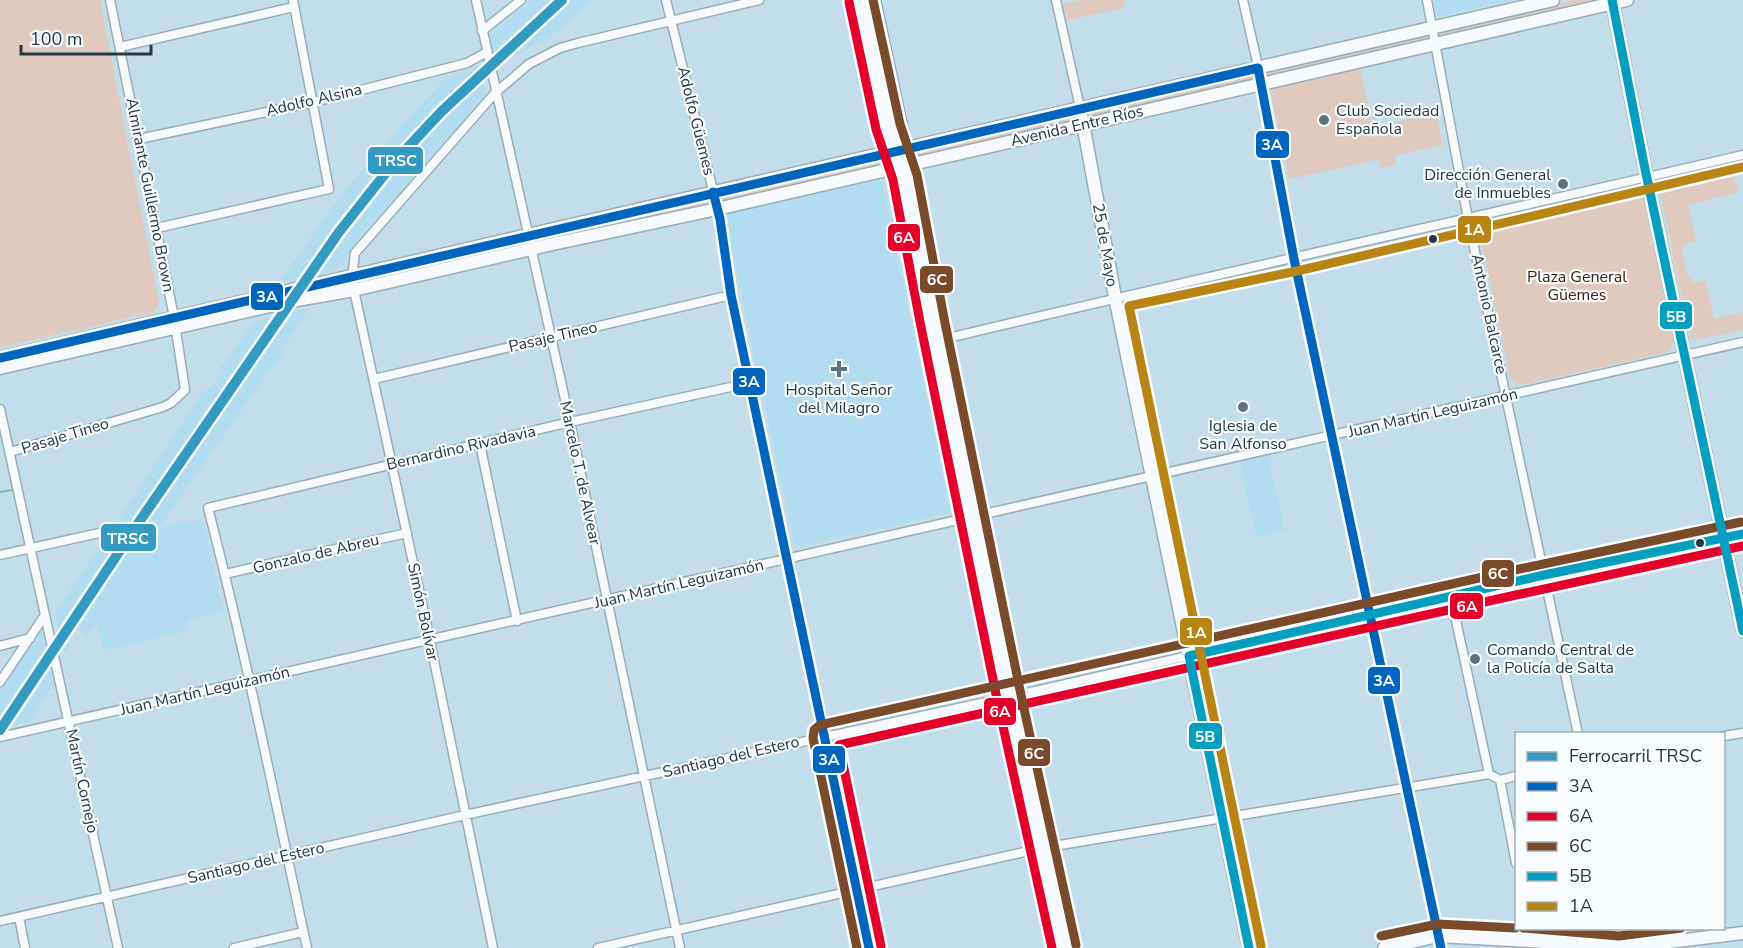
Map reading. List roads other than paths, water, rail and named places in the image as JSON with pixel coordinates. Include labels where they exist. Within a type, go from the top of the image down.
[{"type":"main road","points":[[861,0],[888,127],[901,151]]},
{"type":"main road","points":[[874,0],[936,341],[1064,948]]},
{"type":"main road","name":"Avenida Entre Ríos","points":[[0,368],[278,299],[352,277],[528,235],[1553,0]]},
{"type":"main road","name":"Avenida Entre Ríos","points":[[278,299],[354,290],[1627,0]]},
{"type":"main road","points":[[1612,2],[1743,631]]},
{"type":"main road","name":"25 de Mayo","points":[[1080,108],[1115,297],[1249,948]]},
{"type":"main road","name":"Avenida Entre Ríos","points":[[0,358],[175,323]]},
{"type":"main road","points":[[1384,948],[1530,934],[1619,948],[1743,933]]},
{"type":"street","name":"Almirante Guillermo Brown","points":[[110,0],[157,228],[185,390]]},
{"type":"street","name":"Marcelo T. de Alvear","points":[[476,0],[570,422],[680,948]]},
{"type":"street","points":[[482,31],[521,0]]},
{"type":"street","name":"Adolfo Güemes","points":[[666,0],[717,209],[749,383],[870,948]]},
{"type":"street","points":[[352,277],[355,253],[495,93],[521,69],[569,45],[759,0]]},
{"type":"street","name":"25 de Mayo","points":[[1056,0],[1080,108]]},
{"type":"street","points":[[1243,0],[1262,84],[1294,258],[1331,436],[1440,942]]},
{"type":"street","name":"Antonio Balcarce","points":[[1428,0],[1468,219],[1578,732]]},
{"type":"street","points":[[120,47],[294,3],[329,189],[157,228]]},
{"type":"street","name":"Adolfo Alsina","points":[[139,139],[314,102],[467,63],[487,52]]},
{"type":"street","points":[[936,341],[1115,297],[1743,155]]},
{"type":"street","name":"Simón Bolívar","points":[[352,277],[493,948]]},
{"type":"street","name":"Pasaje Tineo","points":[[374,379],[731,295]]},
{"type":"street","name":"Juan Martín Leguizamón","points":[[0,737],[1743,342]]},
{"type":"street","name":"Bernardino Rivadavia","points":[[225,574],[208,508],[570,422],[749,383]]},
{"type":"street","name":"Pasaje Tineo","points":[[10,452],[163,407],[185,390]]},
{"type":"street","name":"Martín Cornejo","points":[[0,409],[118,948]]},
{"type":"street","points":[[480,444],[517,621]]},
{"type":"street","points":[[0,555],[108,531]]},
{"type":"street","name":"Gonzalo de Abreu","points":[[225,574],[407,533]]},
{"type":"street","name":"Santiago del Estero","points":[[0,921],[465,815],[1010,697],[1545,575],[1743,534]]},
{"type":"street","points":[[225,574],[307,948]]},
{"type":"street","points":[[1451,597],[1489,774]]},
{"type":"street","points":[[0,682],[45,615]]},
{"type":"street","points":[[0,646],[30,638]]},
{"type":"street","points":[[1725,736],[1743,733]]},
{"type":"street","points":[[598,948],[1042,848],[1489,774],[1500,780],[1515,776]]},
{"type":"street","points":[[1500,780],[1515,858]]},
{"type":"street","points":[[19,916],[25,948]]},
{"type":"street","points":[[1616,930],[1619,948]]},
{"type":"street","points":[[234,948],[303,932]]},
{"type":"waterway","points":[[0,492],[12,490]]},
{"type":"rail line","name":"TRSC","points":[[0,730],[137,525],[339,232],[396,160],[442,111],[562,0]]},
{"type":"place","name":"Club Sociedad Española","points":[[1324,120]]},
{"type":"place","name":"Dirección General de Inmuebles","points":[[1563,184]]},
{"type":"place","name":"Hospital Señor del Milagro","points":[[839,369]]},
{"type":"place","name":"Iglesia de San Alfonso","points":[[1243,407]]},
{"type":"place","name":"Comando Central de la Policía de Salta","points":[[1475,659]]},
{"type":"park label","name":"Plaza General Güemes","points":[[1577,286]]}]
